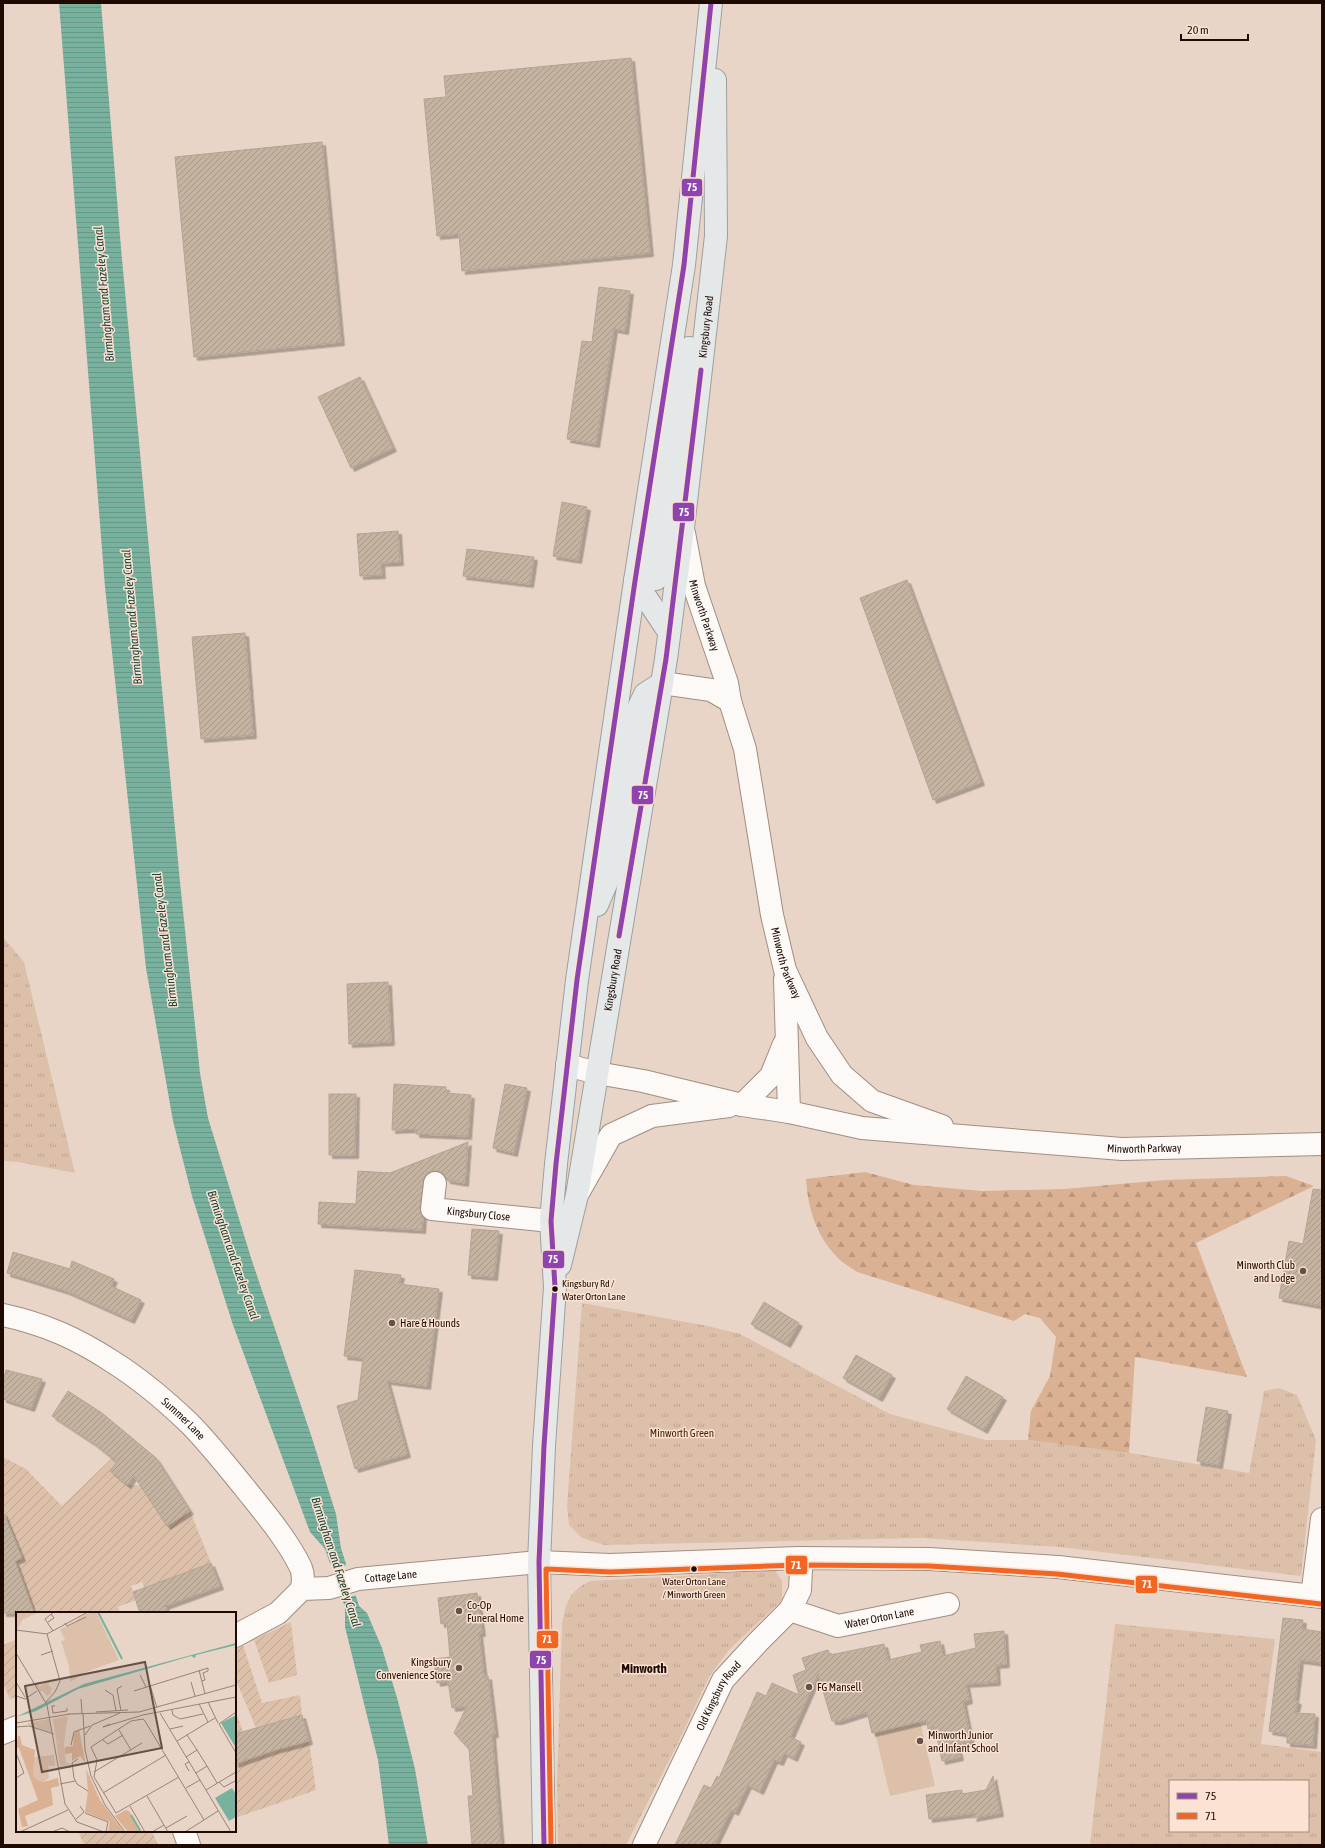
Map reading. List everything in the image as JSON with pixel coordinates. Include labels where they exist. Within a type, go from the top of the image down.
[{"type":"main road","name":"Kingsbury Road","points":[[544,1845],[539,1562],[544,1446],[555,1288],[551,1221],[567,1065],[585,934],[635,581],[684,265],[711,3]]},
{"type":"main road","name":"Kingsbury Road","points":[[555,1288],[577,1194],[662,683],[683,528],[716,236],[715,3]]},
{"type":"main road","points":[[669,632],[635,581],[656,579],[691,335],[716,236]]},
{"type":"main road","points":[[585,934],[612,870],[637,711],[645,694],[662,683]]},
{"type":"street","name":"Minworth Parkway","points":[[683,528],[694,586],[727,683],[730,701],[745,749],[772,915],[785,970],[817,1038],[842,1075],[872,1101],[967,1136]]},
{"type":"street","points":[[662,683],[711,690],[730,701]]},
{"type":"street","points":[[785,970],[789,1112]]},
{"type":"street","points":[[742,1104],[771,1076],[787,1037]]},
{"type":"street","name":"Minworth Parkway","points":[[567,1065],[597,1073],[643,1081],[742,1104],[789,1112],[862,1128],[1122,1150],[1322,1144]]},
{"type":"street","name":"Minworth Parkway","points":[[577,1194],[611,1135],[652,1116],[742,1104]]},
{"type":"street","name":"Kingsbury Close","points":[[435,1183],[432,1209],[551,1221]]},
{"type":"street","name":"Summer Lane","points":[[3,1315],[30,1321],[66,1334],[114,1362],[189,1423],[222,1460],[273,1523],[301,1569],[304,1578],[302,1589]]},
{"type":"street","points":[[539,1562],[610,1565],[799,1558],[929,1559],[1058,1567],[1317,1596],[1322,1518]]},
{"type":"street","name":"Old Kingsbury Road","points":[[644,1845],[723,1680],[790,1610],[800,1590],[801,1569],[799,1558]]},
{"type":"street","name":"Cottage Lane","points":[[302,1589],[329,1588],[358,1579],[539,1562]]},
{"type":"street","points":[[236,1635],[278,1613],[302,1589]]},
{"type":"street","name":"Water Orton Lane","points":[[790,1610],[838,1626],[948,1604]]},
{"type":"street","points":[[3,1733],[16,1727]]},
{"type":"street","points":[[184,1832],[189,1845]]},
{"type":"green space","points":[[3,937],[24,962],[75,1173],[18,1162],[3,1161]]},
{"type":"green space","points":[[865,1172],[914,1185],[982,1191],[1064,1189],[1165,1180],[1286,1176],[1314,1186],[1196,1243],[1247,1377],[1135,1357],[1129,1453],[1028,1440],[1031,1411],[1050,1376],[1056,1337],[1040,1318],[1025,1314],[1014,1321],[857,1272],[837,1257],[818,1231],[814,1221],[806,1179]]},
{"type":"green space","name":"Minworth Green","points":[[582,1303],[708,1326],[740,1334],[890,1414],[986,1440],[1028,1440],[1119,1451],[1249,1473],[1264,1391],[1279,1388],[1297,1395],[1316,1440],[1301,1576],[1060,1547],[921,1538],[604,1545],[582,1538],[569,1525],[567,1506]]},
{"type":"green space","points":[[3,1457],[26,1469],[62,1506],[112,1458],[117,1462],[111,1471],[127,1485],[140,1485],[167,1525],[190,1511],[211,1563],[165,1580],[160,1591],[147,1596],[142,1582],[131,1586],[136,1600],[118,1607],[120,1612],[34,1612],[20,1577],[3,1566],[22,1557],[6,1518],[3,1519]]},
{"type":"green space","points":[[774,1569],[782,1581],[782,1600],[728,1651],[709,1677],[677,1745],[626,1845],[558,1845],[557,1785],[562,1624],[567,1604],[573,1593],[590,1581],[701,1575]]},
{"type":"green space","points":[[291,1622],[297,1675],[269,1683],[254,1640]]},
{"type":"green space","points":[[1115,1624],[1275,1639],[1261,1744],[1322,1752],[1322,1845],[1090,1845]]},
{"type":"green space","points":[[15,1640],[16,1642],[16,1697],[10,1699],[3,1683],[3,1645]]},
{"type":"green space","points":[[243,1645],[262,1703],[300,1695],[302,1715],[256,1728],[236,1680],[236,1648]]},
{"type":"green space","points":[[236,1712],[243,1732],[236,1735]]},
{"type":"green space","points":[[920,1721],[935,1786],[890,1796],[875,1732]]},
{"type":"green space","points":[[309,1741],[316,1790],[236,1818],[236,1764],[275,1750]]},
{"type":"green space","points":[[78,1832],[152,1832],[158,1845],[84,1845]]},
{"type":"water","name":"Birmingham and Fazeley Canal","points":[[59,3],[101,3],[121,248],[180,882],[200,1073],[208,1118],[252,1261],[336,1514],[341,1548],[359,1606],[367,1613],[382,1648],[398,1701],[415,1769],[428,1845],[389,1845],[378,1760],[345,1627],[345,1607],[325,1549],[310,1532],[233,1325],[192,1196],[173,1121],[146,968],[105,587]]},
{"type":"pier","points":[[328,1563],[341,1566],[348,1565],[358,1595],[340,1599]]},
{"type":"building","points":[[631,58],[650,253],[462,271],[459,234],[437,236],[424,99],[446,97],[444,76]]},
{"type":"building","points":[[322,142],[341,342],[194,357],[175,157]]},
{"type":"building","points":[[599,287],[630,291],[625,331],[614,329],[596,444],[567,439],[582,341],[592,342]]},
{"type":"building","points":[[360,377],[393,448],[351,468],[318,397]]},
{"type":"building","points":[[562,502],[587,507],[578,560],[553,556]]},
{"type":"building","points":[[398,531],[400,562],[381,563],[382,575],[360,576],[357,534]]},
{"type":"building","points":[[467,549],[534,557],[530,584],[463,576]]},
{"type":"building","points":[[907,580],[981,782],[933,800],[860,598]]},
{"type":"building","points":[[245,633],[253,735],[201,739],[192,637]]},
{"type":"building","points":[[388,982],[391,1042],[349,1044],[347,984]]},
{"type":"building","points":[[394,1084],[446,1087],[446,1093],[471,1095],[468,1136],[416,1134],[416,1129],[392,1130]]},
{"type":"building","points":[[505,1084],[527,1088],[514,1153],[493,1148]]},
{"type":"building","points":[[329,1094],[356,1094],[355,1155],[329,1155]]},
{"type":"building","points":[[468,1142],[465,1183],[447,1180],[443,1173],[437,1171],[430,1171],[425,1176],[420,1208],[423,1217],[422,1230],[318,1224],[319,1202],[356,1204],[358,1171],[390,1173]]},
{"type":"building","name":"Minworth Club and Lodge","points":[[1313,1189],[1322,1190],[1322,1306],[1279,1298],[1289,1241],[1303,1244]]},
{"type":"building","points":[[472,1229],[499,1231],[494,1277],[468,1275]]},
{"type":"building","points":[[13,1252],[70,1269],[72,1261],[114,1279],[111,1286],[141,1300],[131,1320],[66,1291],[7,1273]]},
{"type":"building","name":"Hare & Hounds","points":[[355,1270],[401,1275],[399,1284],[439,1289],[427,1386],[387,1381],[407,1454],[355,1469],[337,1406],[358,1400],[363,1358],[344,1356]]},
{"type":"building","points":[[764,1302],[799,1323],[787,1344],[751,1324]]},
{"type":"building","points":[[856,1355],[892,1375],[879,1398],[843,1378]]},
{"type":"building","points":[[6,1370],[42,1379],[31,1408],[3,1399],[3,1381]]},
{"type":"building","points":[[966,1376],[1003,1397],[984,1430],[947,1409]]},
{"type":"building","points":[[68,1391],[102,1413],[156,1458],[190,1511],[167,1526],[134,1476],[127,1485],[110,1471],[117,1462],[93,1443],[52,1416]]},
{"type":"building","points":[[1206,1407],[1228,1411],[1219,1465],[1197,1461]]},
{"type":"building","points":[[3,1512],[22,1558],[15,1561],[34,1612],[3,1613]]},
{"type":"building","points":[[211,1563],[220,1586],[165,1606],[168,1612],[140,1612],[133,1592]]},
{"type":"building","points":[[477,1593],[482,1633],[479,1633],[484,1677],[488,1676],[495,1734],[492,1734],[501,1845],[472,1845],[468,1796],[473,1796],[469,1749],[454,1733],[467,1706],[452,1708],[448,1681],[437,1683],[434,1659],[450,1657],[447,1623],[441,1624],[438,1598]]},
{"type":"building","points":[[1283,1618],[1303,1620],[1302,1629],[1322,1632],[1322,1663],[1300,1660],[1295,1701],[1298,1701],[1295,1713],[1315,1714],[1313,1745],[1287,1743],[1287,1734],[1269,1731]]},
{"type":"building","points":[[1004,1631],[1006,1664],[996,1665],[997,1682],[966,1684],[969,1700],[963,1702],[971,1741],[957,1744],[960,1757],[942,1761],[935,1727],[928,1729],[927,1720],[872,1733],[867,1712],[839,1721],[832,1721],[818,1674],[790,1737],[801,1742],[794,1758],[784,1753],[780,1762],[774,1760],[760,1791],[748,1785],[735,1812],[731,1810],[714,1845],[675,1845],[704,1785],[711,1788],[717,1776],[719,1778],[757,1692],[766,1696],[772,1683],[799,1695],[793,1675],[806,1670],[802,1658],[828,1650],[830,1655],[884,1644],[888,1660],[922,1652],[920,1645],[940,1641],[943,1656],[976,1648],[974,1634]]},
{"type":"building","points":[[302,1715],[309,1741],[275,1750],[236,1764],[236,1734]]},
{"type":"building","points":[[993,1776],[1000,1813],[973,1818],[975,1813],[929,1819],[926,1795],[962,1790],[962,1794],[986,1790]]},
{"type":"transit line","name":"75","points":[[544,1845],[539,1562],[544,1446],[555,1287],[551,1221],[556,1164],[577,980],[635,581],[684,265],[711,3]]},
{"type":"transit line","name":"75","points":[[619,936],[666,659],[701,370]]},
{"type":"transit line","name":"71","points":[[551,1845],[546,1569],[610,1572],[799,1565],[929,1566],[1057,1574],[1321,1604]]},
{"type":"place","name":"Minworth Club and Lodge","points":[[1303,1271]]},
{"type":"place","name":"Kingsbury Rd / Water Orton Lane","points":[[555,1289]]},
{"type":"place","name":"Hare & Hounds","points":[[392,1323]]},
{"type":"place","name":"Water Orton Lane / Minworth Green","points":[[694,1569]]},
{"type":"place","name":"Co-Op Funeral Home","points":[[459,1611]]},
{"type":"place","name":"Kingsbury Convenience Store","points":[[459,1668]]},
{"type":"place","name":"FG Mansell","points":[[809,1687]]},
{"type":"place","name":"Minworth Junior and Infant School","points":[[920,1741]]},
{"type":"district","name":"Minworth","points":[[644,1668]]}]
